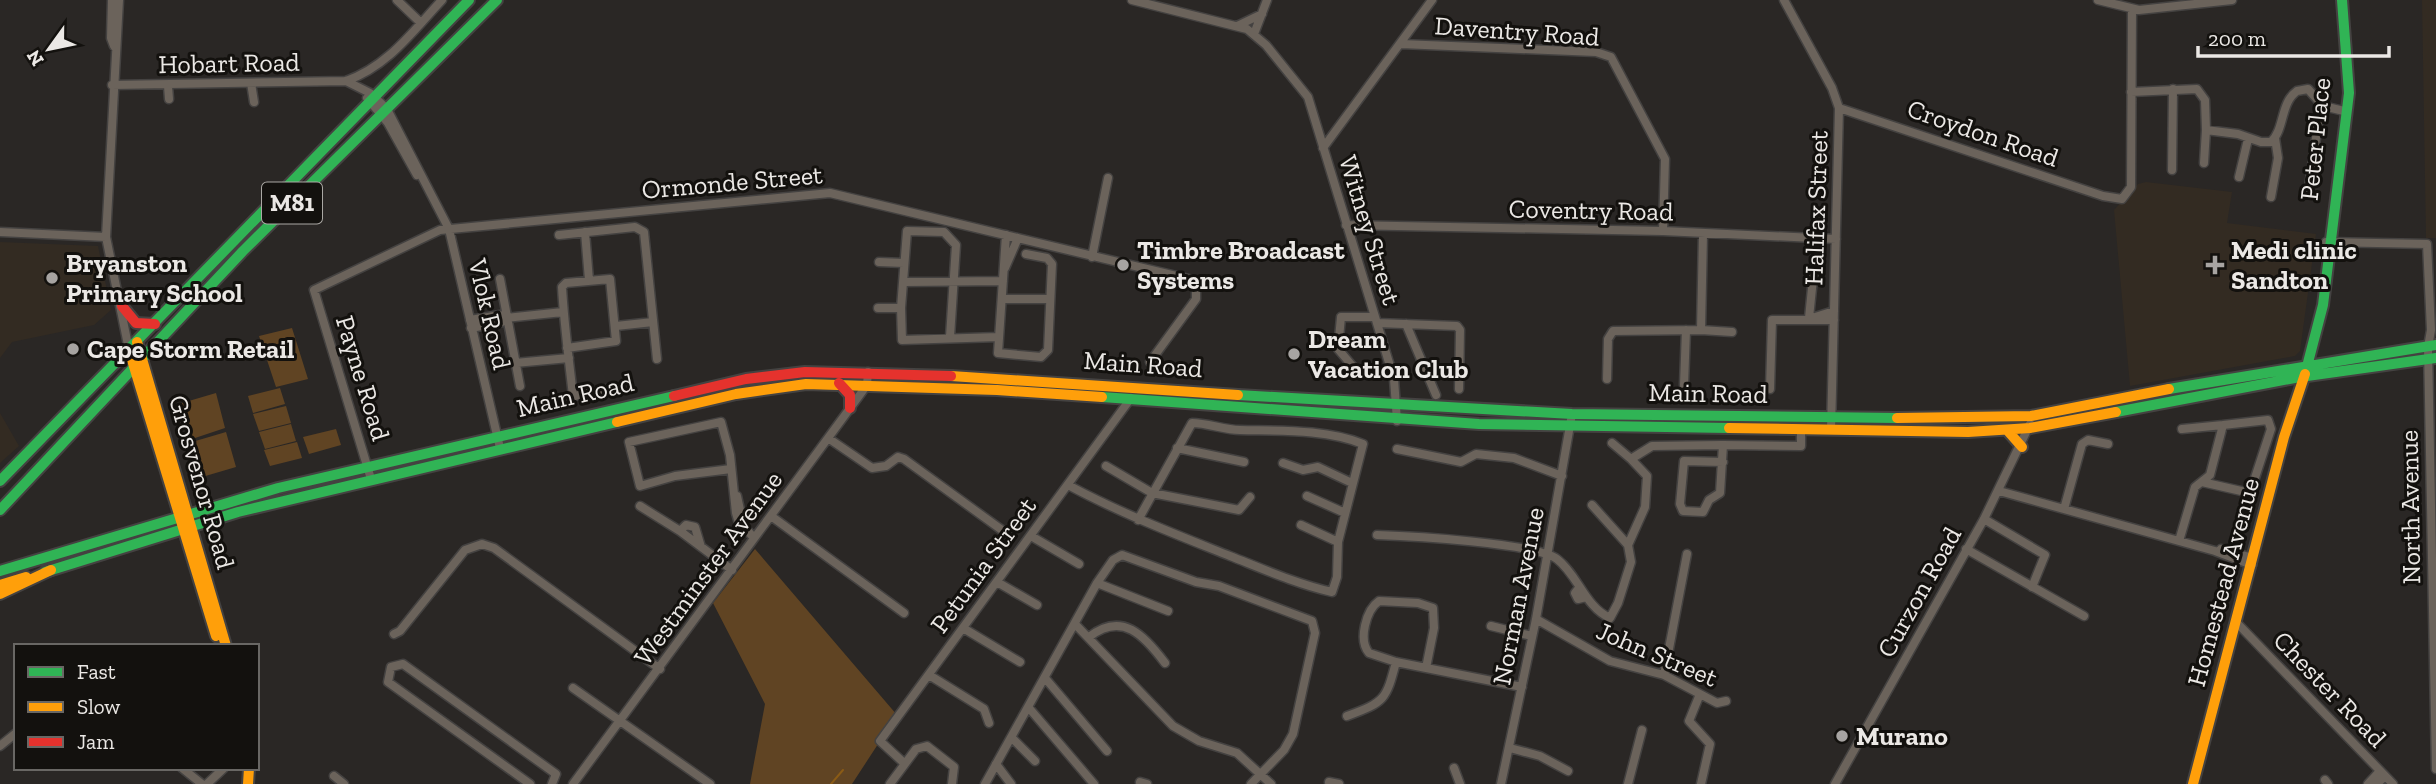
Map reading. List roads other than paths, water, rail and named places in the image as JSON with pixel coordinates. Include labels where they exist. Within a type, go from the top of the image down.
[{"type":"main road","name":"M81","points":[[0,481],[131,343],[155,324],[370,97],[469,0]]},
{"type":"main road","name":"M81","points":[[0,510],[138,360],[497,0]]},
{"type":"main road","name":"Peter Place","points":[[2304,371],[2329,242],[2344,111],[2346,68],[2337,0]]},
{"type":"main road","name":"Peter Place","points":[[2304,371],[2316,337],[2349,93],[2342,0]]},
{"type":"main road","points":[[122,306],[136,323],[155,324]]},
{"type":"main road","points":[[2316,337],[2323,352],[2340,359]]},
{"type":"main road","name":"Grosvenor Road","points":[[131,343],[178,480],[184,515]]},
{"type":"main road","points":[[2304,371],[2340,359],[2432,346]]},
{"type":"main road","points":[[2304,371],[2432,359]]},
{"type":"main road","name":"Grosvenor Road","points":[[138,360],[225,644]]},
{"type":"main road","name":"Main Road","points":[[0,585],[188,528],[371,478],[736,394],[794,385],[839,383],[1131,399],[1397,421],[1570,428],[2007,430],[2030,428],[2274,382],[2304,371]]},
{"type":"main road","name":"Main Road","points":[[0,571],[211,506],[368,466],[746,379],[805,372],[868,372],[1137,385],[1398,406],[1572,414],[1966,419],[2031,416],[2304,371]]},
{"type":"main road","name":"Homestead Avenue","points":[[2193,784],[2304,371]]},
{"type":"main road","points":[[2274,382],[2288,391],[2293,404]]},
{"type":"main road","points":[[839,383],[850,394],[850,408]]},
{"type":"main road","points":[[2007,430],[2022,447]]},
{"type":"main road","points":[[0,498],[57,447]]},
{"type":"main road","points":[[178,480],[189,499],[211,506]]},
{"type":"main road","name":"Grosvenor Road","points":[[188,528],[217,644]]},
{"type":"main road","points":[[0,594],[51,570]]},
{"type":"street","name":"Grosvenor Road","points":[[113,0],[111,38],[114,46]]},
{"type":"street","name":"Grosvenor Road","points":[[119,0],[114,46],[106,237],[131,343]]},
{"type":"street","points":[[397,0],[421,23]]},
{"type":"street","name":"Hobart Road","points":[[112,85],[346,81],[379,66],[442,0]]},
{"type":"street","points":[[1132,0],[1237,26],[1254,34],[1308,97],[1323,148]]},
{"type":"street","points":[[1254,34],[1267,0]]},
{"type":"street","name":"Witney Street","points":[[1397,421],[1394,379],[1323,148],[1432,0]]},
{"type":"street","name":"Halifax Street","points":[[1784,0],[1832,88],[1839,108],[1831,430]]},
{"type":"street","points":[[2098,0],[2132,10],[2232,0]]},
{"type":"street","points":[[2145,0],[2145,10]]},
{"type":"street","points":[[2132,10],[2131,92],[2197,89],[2202,93],[2206,130],[2204,163]]},
{"type":"street","points":[[1237,26],[1262,16]]},
{"type":"street","points":[[1262,16],[1266,45]]},
{"type":"street","name":"Daventry Road","points":[[1401,44],[1597,52],[1611,57],[1665,159],[1663,231]]},
{"type":"street","points":[[346,81],[370,97],[384,111]]},
{"type":"street","points":[[251,83],[254,102]]},
{"type":"street","points":[[168,86],[169,99]]},
{"type":"street","points":[[2172,170],[2173,89]]},
{"type":"street","points":[[2271,197],[2278,158],[2275,138],[2281,114],[2292,93],[2308,89],[2320,103],[2344,111]]},
{"type":"street","name":"Croydon Road","points":[[1839,108],[2113,199],[2122,199],[2131,187],[2131,92]]},
{"type":"street","points":[[2309,187],[2320,103]]},
{"type":"street","name":"Vlok Road","points":[[384,111],[449,229],[500,448]]},
{"type":"street","points":[[2206,130],[2238,134],[2264,143],[2275,138]]},
{"type":"street","points":[[2239,177],[2248,139]]},
{"type":"street","points":[[1092,257],[1108,178]]},
{"type":"street","name":"Ormonde Street","points":[[314,290],[437,230],[823,194],[1189,279],[1196,287],[1196,299],[1150,362]]},
{"type":"street","name":"Coventry Road","points":[[1346,225],[1663,231],[1836,239]]},
{"type":"street","points":[[559,235],[635,228],[644,232],[657,359]]},
{"type":"street","points":[[950,337],[956,245],[944,232],[906,231],[901,308],[902,341],[999,337]]},
{"type":"street","points":[[0,232],[106,237]]},
{"type":"street","points":[[586,233],[589,281]]},
{"type":"street","points":[[1701,330],[1703,234]]},
{"type":"street","points":[[1006,235],[999,355],[1046,355],[1051,261],[1026,254]]},
{"type":"street","points":[[1004,268],[1018,238]]},
{"type":"street","name":"North Avenue","points":[[2329,242],[2427,244],[2432,346],[2436,769]]},
{"type":"street","points":[[1810,318],[1816,249]]},
{"type":"street","points":[[880,261],[904,263]]},
{"type":"street","points":[[500,279],[520,386]]},
{"type":"street","points":[[904,282],[944,284],[954,280],[1003,281]]},
{"type":"street","points":[[567,348],[613,343],[617,340],[612,281],[563,285],[563,312],[567,348],[569,358],[573,396]]},
{"type":"street","name":"Payne Road","points":[[314,290],[371,478]]},
{"type":"street","points":[[1003,299],[1049,299]]},
{"type":"street","points":[[878,308],[901,308]]},
{"type":"street","points":[[471,324],[563,312]]},
{"type":"street","points":[[1770,389],[1772,320],[1834,315]]},
{"type":"street","points":[[1362,371],[1355,369],[1338,349],[1341,317],[1457,326],[1460,330],[1459,389]]},
{"type":"street","points":[[616,326],[653,323]]},
{"type":"street","points":[[1406,324],[1436,395]]},
{"type":"street","points":[[1684,386],[1686,330]]},
{"type":"street","points":[[1607,379],[1608,339],[1613,331],[1732,332]]},
{"type":"street","points":[[515,363],[569,358]]},
{"type":"street","points":[[867,385],[868,372]]},
{"type":"street","name":"Westminster Avenue","points":[[573,784],[867,385]]},
{"type":"street","name":"Petunia Street","points":[[904,763],[880,742],[1131,399],[1137,385]]},
{"type":"street","points":[[538,404],[611,388]]},
{"type":"street","name":"Norman Avenue","points":[[1501,784],[1536,619],[1572,414]]},
{"type":"street","name":"Curzon Road","points":[[1835,784],[2022,447],[2030,428],[2031,416]]},
{"type":"street","points":[[2182,429],[2263,418],[2271,424],[2252,490],[2246,494],[2202,482]]},
{"type":"street","points":[[731,470],[675,476],[640,486],[629,442],[720,421],[727,440],[734,491],[741,506],[744,528],[754,538]]},
{"type":"street","points":[[1068,485],[1109,508],[1139,520],[1330,592],[1335,585],[1338,542],[1364,445],[1343,438],[1258,428],[1239,430],[1194,422],[1188,425],[1139,520]]},
{"type":"street","points":[[2179,541],[2195,487],[2210,475],[2222,425]]},
{"type":"street","points":[[1631,460],[1652,446],[1801,446],[1801,430]]},
{"type":"street","points":[[828,439],[872,468],[886,466],[898,457],[904,459],[1006,533]]},
{"type":"street","points":[[2064,509],[2082,444],[2088,440],[2108,443]]},
{"type":"street","points":[[1612,443],[1646,472],[1648,483],[1645,507],[1628,545]]},
{"type":"street","points":[[1723,445],[1723,462],[1720,493],[1709,500],[1702,512],[1683,511],[1680,504],[1684,461],[1723,462]]},
{"type":"street","points":[[1177,448],[1244,462]]},
{"type":"street","points":[[1397,449],[1461,462],[1476,454],[1514,458],[1562,476]]},
{"type":"street","points":[[1283,463],[1303,470],[1318,467],[1352,483]]},
{"type":"street","points":[[1106,466],[1152,493],[1237,510],[1242,509],[1250,496]]},
{"type":"street","points":[[1998,492],[2253,561]]},
{"type":"street","points":[[1307,496],[1345,513]]},
{"type":"street","points":[[1377,535],[1449,540],[1547,553],[1567,568],[1586,597],[1606,617],[1611,618],[1631,562],[1628,545],[1592,505]]},
{"type":"street","points":[[640,506],[680,531],[686,525],[695,527],[701,547],[732,570]]},
{"type":"street","points":[[771,516],[904,613]]},
{"type":"street","points":[[1983,519],[2045,555],[2032,587]]},
{"type":"street","points":[[1301,525],[1338,542]]},
{"type":"street","points":[[1031,536],[1079,564]]},
{"type":"street","points":[[394,634],[400,631],[465,550],[482,544],[494,548],[660,669]]},
{"type":"street","points":[[1966,549],[2084,616]]},
{"type":"street","points":[[1664,675],[1687,554]]},
{"type":"street","points":[[985,784],[1097,583],[1113,559],[1128,556],[1312,621],[1315,633],[1293,734],[1284,750],[1251,784]]},
{"type":"street","points":[[997,582],[1037,605]]},
{"type":"street","points":[[1097,583],[1168,611]]},
{"type":"street","points":[[1426,668],[1434,628],[1433,608],[1418,603],[1379,601],[1370,610],[1365,646],[1369,653],[1396,662],[1426,668],[1522,687]]},
{"type":"street","name":"John Street","points":[[1536,619],[1610,661],[1664,675],[1717,703],[1726,701]]},
{"type":"street","name":"Chester Road","points":[[2237,622],[2393,784]]},
{"type":"street","points":[[1075,624],[1173,726],[1199,741],[1237,753],[1272,784]]},
{"type":"street","points":[[1089,637],[1106,625],[1124,627],[1143,637],[1165,663]]},
{"type":"street","points":[[1491,626],[1532,636]]},
{"type":"street","points":[[963,628],[1020,662]]},
{"type":"street","points":[[1347,716],[1380,703],[1386,697],[1396,662]]},
{"type":"street","points":[[530,784],[388,682],[391,667],[403,664],[556,774],[554,783]]},
{"type":"street","points":[[929,674],[984,709],[989,723]]},
{"type":"street","points":[[1045,678],[1107,751]]},
{"type":"street","points":[[573,688],[709,784]]},
{"type":"street","points":[[1700,694],[1689,721],[1711,746],[1701,784]]},
{"type":"street","points":[[1029,708],[1094,784]]},
{"type":"street","points":[[1629,784],[1642,730]]},
{"type":"street","points":[[0,746],[14,735]]},
{"type":"street","points":[[1012,738],[1035,761]]},
{"type":"street","points":[[890,784],[916,749],[930,748],[954,767],[952,784]]},
{"type":"street","points":[[1510,748],[1540,756],[1568,771]]},
{"type":"street","points":[[996,764],[1011,784]]},
{"type":"street","points":[[1454,768],[1460,784]]},
{"type":"street","points":[[184,770],[202,784]]},
{"type":"street","points":[[202,784],[214,770]]},
{"type":"street","points":[[202,784],[221,770]]},
{"type":"street","points":[[2368,784],[2383,774]]},
{"type":"street","points":[[2376,784],[2383,774]]},
{"type":"street","points":[[334,776],[344,784]]},
{"type":"street","points":[[1329,782],[1339,784]]},
{"type":"waterway","points":[[831,784],[843,770]]},
{"type":"place","name":"Timbre Broadcast Systems","points":[[1123,265]]},
{"type":"place","name":"Medi clinic Sandton","points":[[2215,265]]},
{"type":"place","name":"Bryanston Primary School","points":[[52,278]]},
{"type":"place","name":"Cape Storm Retail","points":[[73,349]]},
{"type":"place","name":"Dream Vacation Club","points":[[1294,354]]},
{"type":"place","name":"Murano","points":[[1842,736]]}]
